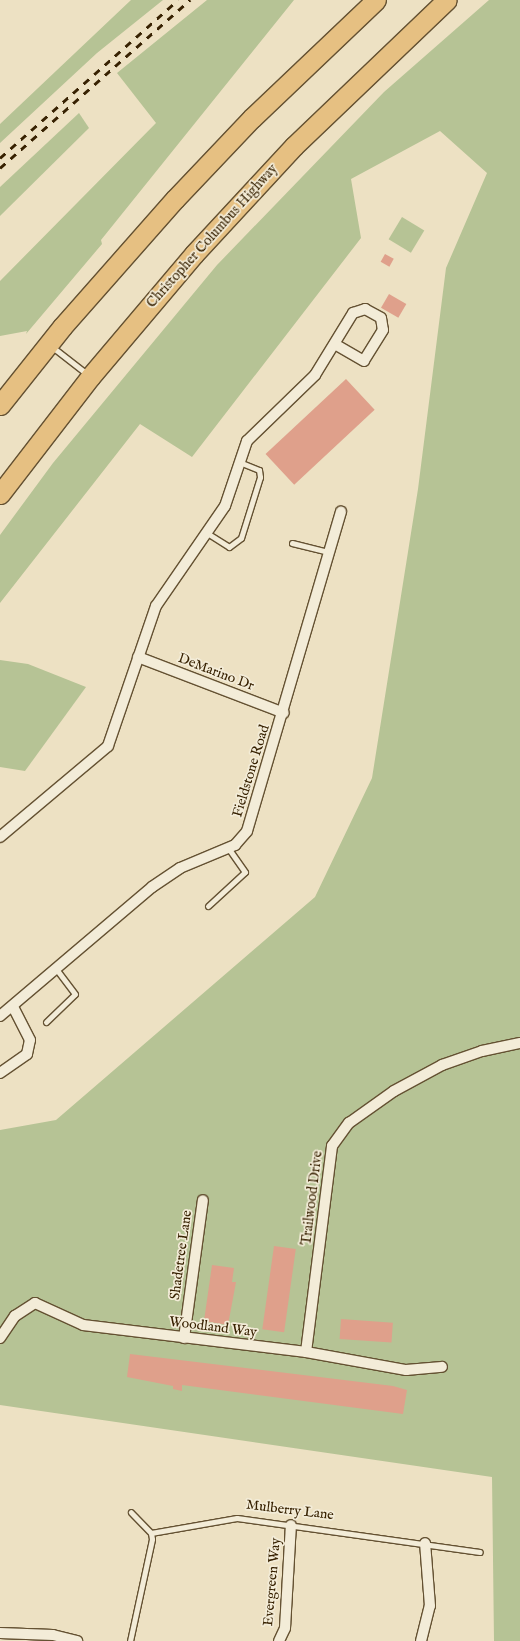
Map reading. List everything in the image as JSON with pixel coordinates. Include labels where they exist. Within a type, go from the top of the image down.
[{"type":"highway","points":[[0,405],[48,344],[211,160],[376,0]]},
{"type":"highway","name":"Christopher Columbus Highway","points":[[0,494],[90,377],[268,173],[447,0]]},
{"type":"street","points":[[0,837],[108,746],[138,656],[166,586],[225,506],[247,441],[314,375],[353,313],[365,309],[381,318],[383,330],[364,360],[334,344]]},
{"type":"street","name":"Fieldstone Road","points":[[0,1016],[14,1008],[56,969],[152,887],[180,868],[228,848],[247,831],[284,713],[341,512]]},
{"type":"street","name":"DeMarino Dr","points":[[138,656],[284,713]]},
{"type":"street","points":[[0,1073],[27,1054],[29,1047],[30,1040],[14,1008]]},
{"type":"street","name":"Trailwood Drive","points":[[306,1352],[332,1146],[349,1123],[400,1087],[442,1065],[482,1050],[520,1043]]},
{"type":"street","name":"Shadetree Lane","points":[[184,1338],[202,1200]]},
{"type":"street","name":"Woodland Way","points":[[0,1338],[14,1316],[35,1303],[83,1325],[306,1352],[406,1370],[442,1367]]},
{"type":"street","name":"Evergreen Way","points":[[279,1641],[285,1628],[291,1525]]},
{"type":"street","points":[[421,1641],[430,1606],[425,1543]]},
{"type":"street","points":[[1,1630],[53,1635],[77,1641]]},
{"type":"lane","points":[[48,344],[90,377]]},
{"type":"lane","points":[[206,533],[229,547],[241,538],[260,477],[259,470],[239,462]]},
{"type":"lane","points":[[292,543],[330,552]]},
{"type":"lane","points":[[208,906],[245,872],[228,848]]},
{"type":"lane","points":[[46,1022],[75,994],[56,969]]},
{"type":"lane","points":[[130,1641],[151,1533],[131,1512]]},
{"type":"lane","name":"Mulberry Lane","points":[[151,1533],[237,1518],[425,1543],[480,1552]]},
{"type":"green space","points":[[131,0],[163,0],[97,53],[0,143],[0,124]]},
{"type":"green space","points":[[207,0],[294,0],[101,240],[102,244],[26,334],[27,331],[0,336],[0,281],[156,123],[117,73]]},
{"type":"green space","points":[[489,0],[520,0],[520,1641],[494,1641],[492,1477],[0,1405],[0,1130],[56,1120],[315,897],[372,778],[418,489],[446,268],[487,173],[440,131],[351,179],[361,238],[192,457],[140,424],[0,603],[0,535],[53,463],[217,265],[384,92]]},
{"type":"green space","points":[[79,113],[89,128],[0,216],[0,187]]},
{"type":"green space","points":[[402,217],[424,230],[411,253],[389,239]]},
{"type":"green space","points":[[0,660],[28,664],[86,687],[25,771],[0,767]]},
{"type":"building","points":[[385,254],[394,259],[389,267],[381,262]]},
{"type":"building","points":[[389,294],[406,304],[398,318],[381,308]]},
{"type":"building","points":[[346,379],[375,410],[294,485],[266,454]]},
{"type":"building","points":[[274,1246],[296,1249],[284,1332],[262,1329]]},
{"type":"building","points":[[212,1265],[234,1268],[232,1282],[236,1282],[228,1325],[204,1321]]},
{"type":"building","points":[[341,1319],[393,1323],[391,1343],[340,1339]]},
{"type":"building","points":[[130,1354],[393,1386],[407,1390],[403,1414],[182,1385],[182,1391],[173,1389],[173,1386],[127,1377]]},
{"type":"railway","points":[[0,158],[178,0]]},
{"type":"railway","points":[[0,168],[190,0]]}]
